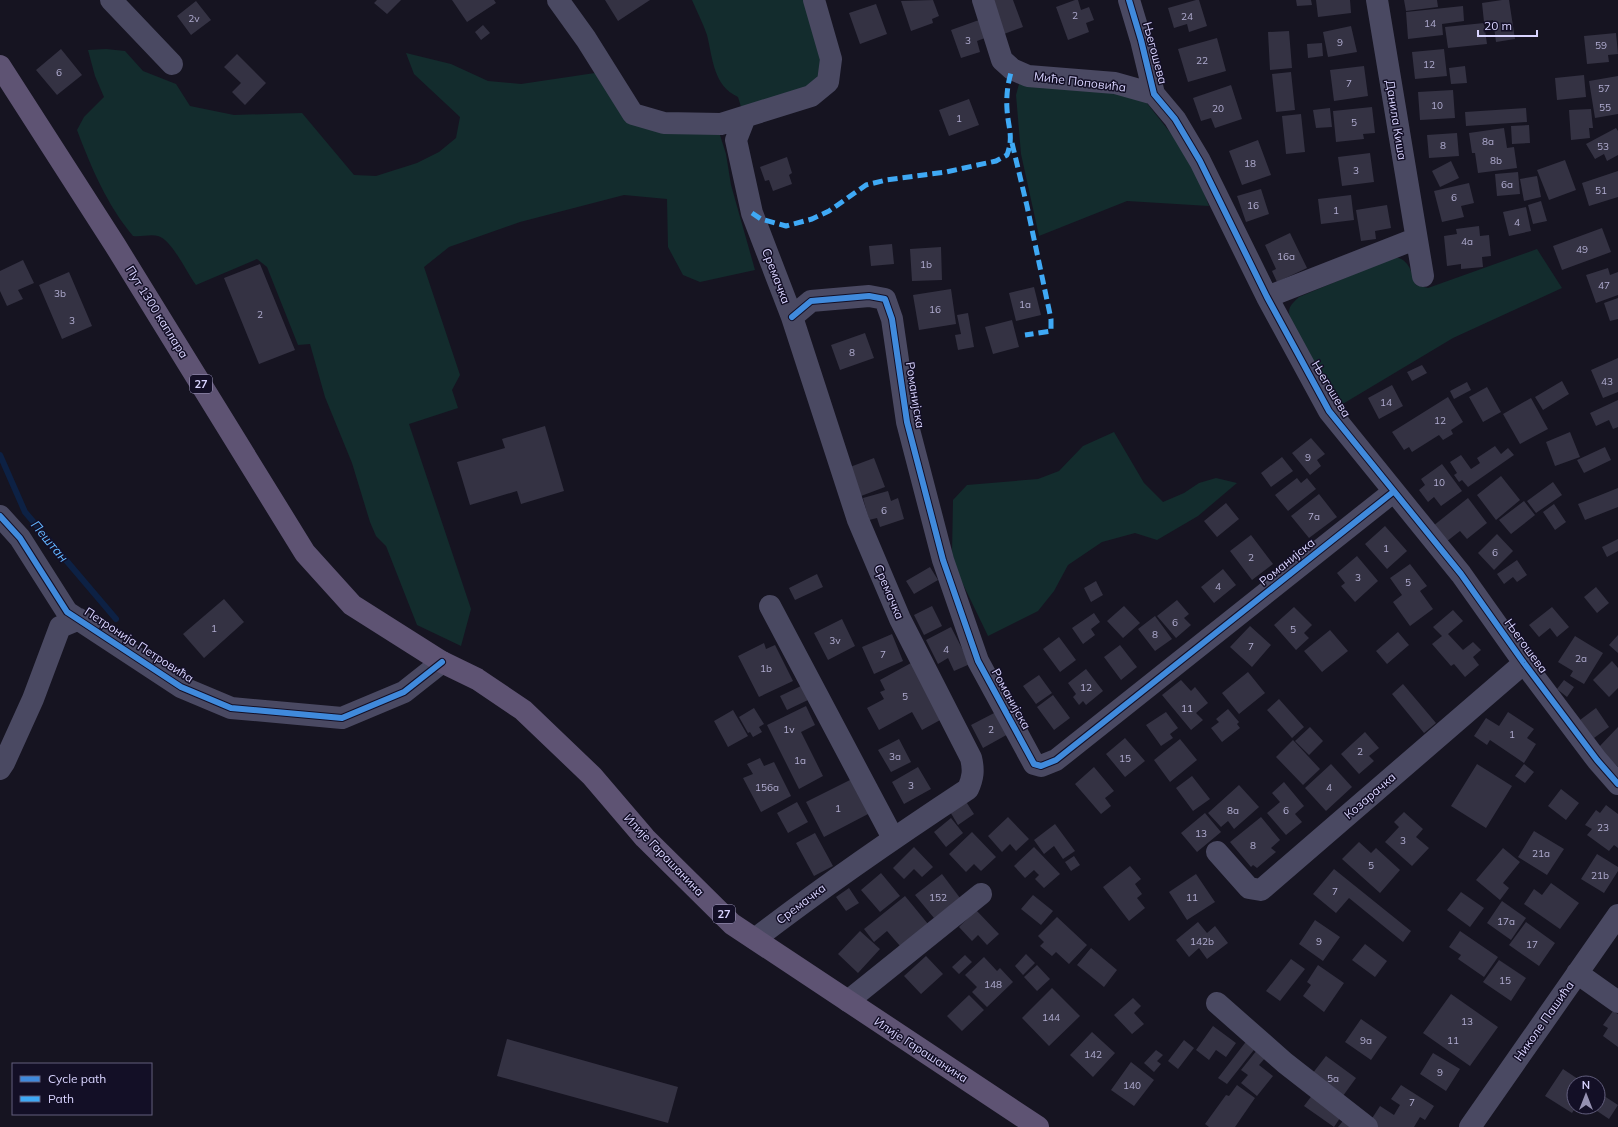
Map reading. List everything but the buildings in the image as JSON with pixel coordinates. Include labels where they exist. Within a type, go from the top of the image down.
[{"type":"main road","name":"Пут 1300 каплара","points":[[0,66],[115,245],[305,553],[352,605],[442,662]]},
{"type":"main road","name":"Илије Гарашанина","points":[[442,662],[477,679],[523,710],[592,776],[645,838],[732,924],[1038,1127]]},
{"type":"street","points":[[111,0],[172,64]]},
{"type":"street","points":[[558,0],[586,39],[633,114],[664,123],[721,124],[811,96],[828,82],[831,59],[814,0]]},
{"type":"street","name":"Миће Поповића","points":[[982,0],[1002,60],[1012,69],[1028,76],[1115,84],[1154,94]]},
{"type":"street","name":"Његошева","points":[[1129,0],[1141,40],[1154,94],[1175,120],[1200,161],[1268,297],[1329,411],[1393,492],[1461,574],[1524,663],[1597,760],[1618,784]]},
{"type":"street","name":"Данила Киша","points":[[1377,0],[1415,239],[1423,276]]},
{"type":"street","points":[[721,124],[736,140],[745,116]]},
{"type":"street","name":"Сремачка","points":[[736,140],[752,213],[792,317],[858,520],[900,619],[971,758],[973,767],[973,780],[968,789],[893,838],[798,906],[755,939]]},
{"type":"street","points":[[1268,297],[1415,239]]},
{"type":"street","name":"Романијска","points":[[792,317],[811,301],[869,296],[885,299],[892,319],[907,422],[943,560],[978,661],[1034,764],[1041,766],[1056,760],[1393,492]]},
{"type":"street","name":"Петронија Петровића","points":[[0,516],[20,538],[67,612],[181,687],[231,708],[342,718],[404,692],[442,662]]},
{"type":"street","points":[[770,606],[893,838]]},
{"type":"street","points":[[0,769],[4,764],[33,699],[60,627],[79,619]]},
{"type":"street","name":"Козарачка","points":[[1217,852],[1249,888],[1261,890],[1524,663]]},
{"type":"street","points":[[848,1001],[981,894]]},
{"type":"street","name":"Николе Пашића","points":[[1470,1127],[1618,915]]},
{"type":"street","points":[[1577,973],[1618,1002]]},
{"type":"street","points":[[1217,1003],[1284,1063],[1367,1127]]},
{"type":"green space","points":[[692,0],[810,0],[827,62],[809,91],[742,110],[738,97],[723,86],[715,70],[707,35]]},
{"type":"green space","points":[[106,49],[125,51],[143,71],[176,84],[190,106],[234,115],[302,113],[354,175],[376,176],[417,163],[439,152],[456,138],[460,117],[414,74],[406,53],[451,64],[488,81],[521,84],[595,73],[617,106],[719,132],[726,154],[731,185],[755,270],[700,282],[683,275],[668,247],[667,199],[624,195],[520,222],[449,247],[424,267],[460,375],[452,390],[458,408],[409,424],[471,609],[461,646],[417,625],[386,546],[376,536],[370,522],[352,463],[325,397],[310,344],[298,345],[267,267],[257,259],[196,285],[169,244],[155,235],[133,236],[115,212],[100,185],[77,130],[84,117],[104,97],[95,76],[88,50]]},
{"type":"green space","points":[[1050,83],[1142,97],[1173,136],[1196,173],[1209,206],[1127,201],[1039,236],[1021,154],[1016,95],[1019,84]]},
{"type":"green space","points":[[1537,249],[1562,288],[1453,338],[1341,405],[1319,373],[1296,334],[1291,322],[1289,310],[1292,303],[1299,297],[1395,257],[1407,264],[1416,285],[1428,288]]},
{"type":"green space","points":[[1114,432],[1144,483],[1163,502],[1184,493],[1199,483],[1216,478],[1237,483],[1198,516],[1157,540],[1135,533],[1102,542],[1068,565],[1054,591],[1038,611],[988,636],[960,578],[952,555],[953,500],[967,485],[1038,479],[1059,471],[1083,446]]},
{"type":"waterway","name":"Пештан","points":[[0,455],[25,512],[116,619]]},
{"type":"marked path","points":[[752,213],[761,219],[786,226],[812,219],[829,211],[866,185],[886,180],[946,172],[996,161],[1007,155],[1010,142],[1007,94],[1012,69]]},
{"type":"marked path","points":[[1012,143],[1051,319],[1051,331],[1025,335]]},
{"type":"cycle path","points":[[1129,0],[1141,40],[1154,94],[1175,119],[1200,161],[1267,297],[1329,411],[1461,574],[1524,663],[1597,760],[1618,784]]},
{"type":"cycle path","points":[[792,317],[811,301],[869,296],[885,299],[892,319],[907,422],[943,560],[978,661],[1034,764],[1041,766],[1056,760],[1393,492]]},
{"type":"cycle path","points":[[0,516],[20,538],[67,612],[181,687],[231,708],[342,718],[404,692],[442,662]]}]
